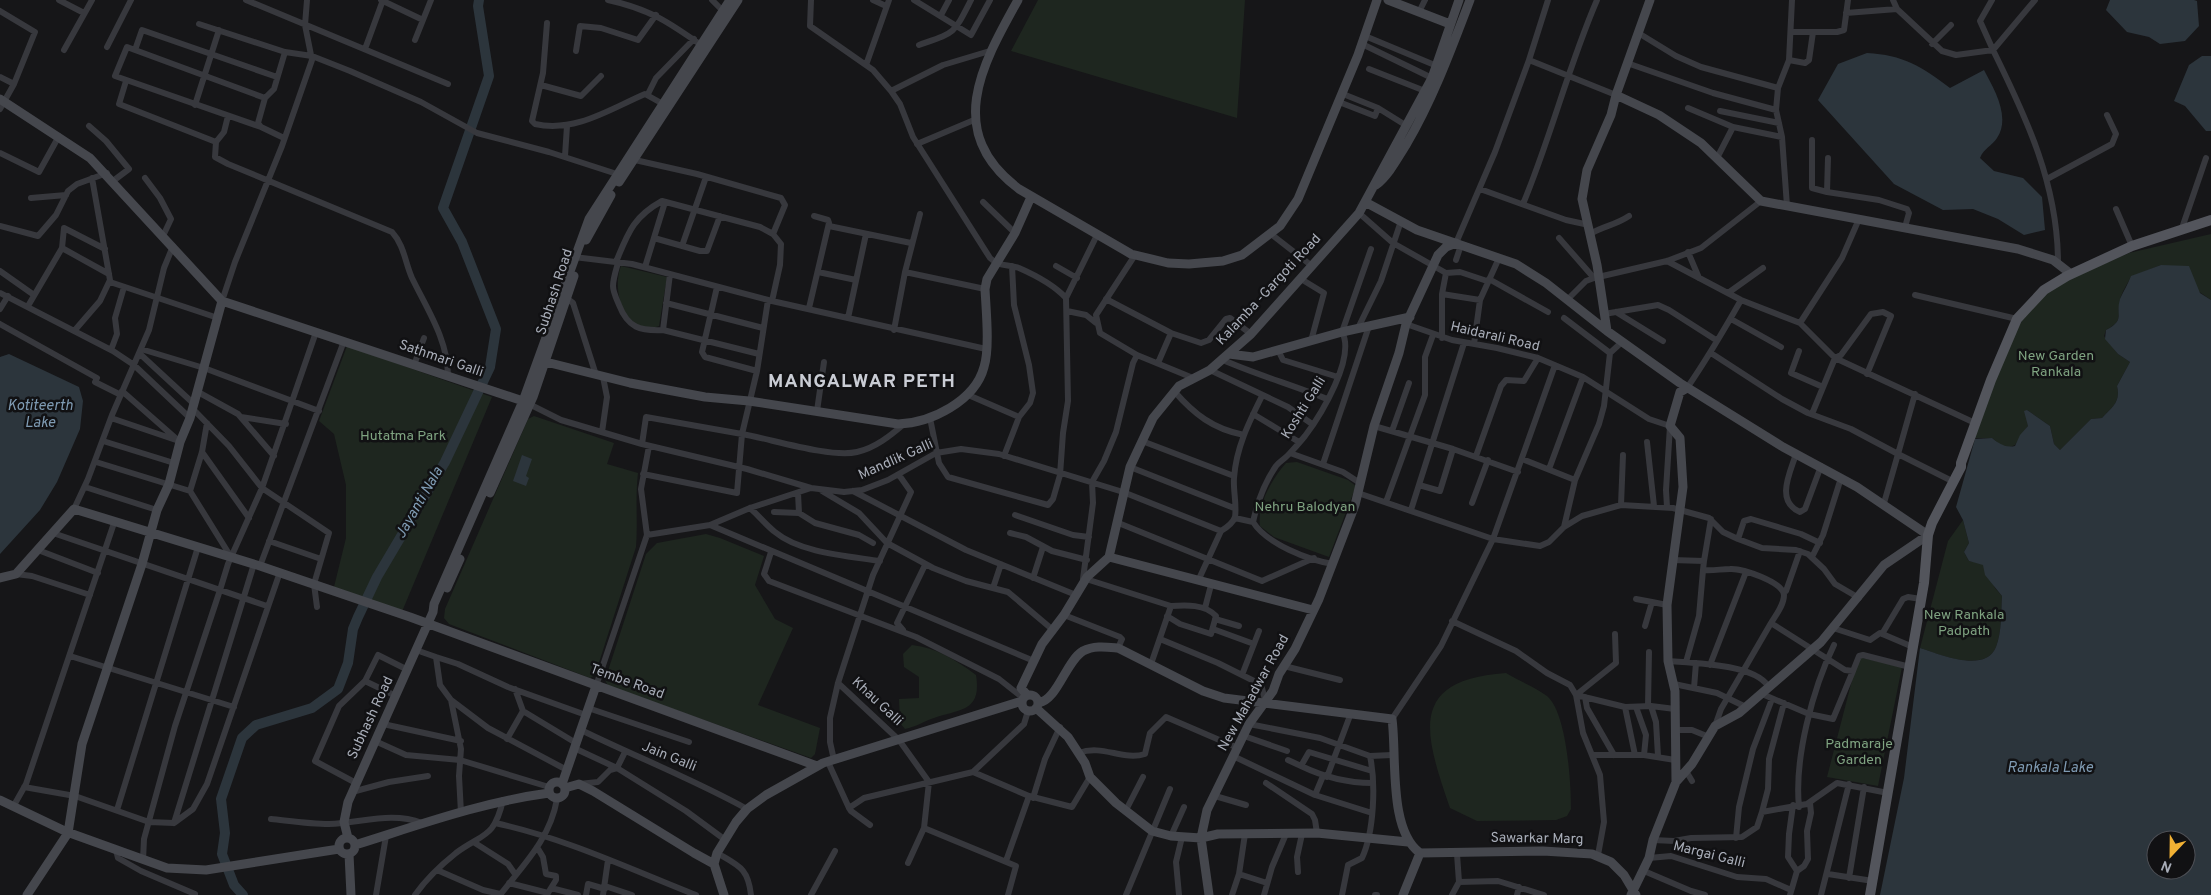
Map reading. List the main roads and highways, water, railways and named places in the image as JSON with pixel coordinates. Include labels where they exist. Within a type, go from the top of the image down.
[{"type":"main road","points":[[1870,895],[1903,698],[1922,599],[1928,535],[1932,523],[1961,467],[1975,423],[2017,319],[2044,290],[2071,274],[2132,246],[2211,220]]},
{"type":"water","points":[[2110,0],[2194,0],[2197,1],[2199,26],[2185,41],[2160,44],[2149,37],[2127,32],[2106,10]]},
{"type":"water","points":[[1867,53],[1891,56],[1911,63],[1950,88],[1984,70],[2000,103],[2002,121],[2001,130],[1997,138],[1980,158],[1994,171],[2023,178],[2042,197],[2045,230],[2024,235],[1998,219],[1973,209],[1943,210],[1894,184],[1818,100],[1838,64]]},
{"type":"water","points":[[2202,56],[2211,56],[2211,131],[2206,131],[2185,106],[2174,101],[2189,65]]},
{"type":"water","name":"Rankala Lake","points":[[2161,265],[2189,266],[2200,293],[2211,300],[2211,895],[1880,895],[1904,778],[1920,648],[1961,660],[1972,661],[1990,655],[1996,647],[1999,635],[2002,596],[1985,575],[1983,565],[1969,561],[1964,552],[1969,543],[1963,520],[1956,507],[1975,439],[1992,438],[2003,445],[2015,446],[2020,435],[2028,426],[2024,411],[2027,410],[2050,426],[2054,444],[2060,450],[2091,419],[2102,418],[2117,400],[2117,386],[2130,362],[2118,354],[2105,339],[2106,330],[2118,320],[2120,299],[2131,276]]},
{"type":"water","name":"Kotiteerth Lake","points":[[9,354],[79,387],[83,401],[80,429],[57,482],[40,510],[0,554],[0,357]]},
{"type":"water","points":[[522,455],[532,459],[526,476],[529,478],[526,486],[513,481]]},
{"type":"waterway","name":"Jayanti Nala","points":[[243,895],[234,885],[222,854],[225,833],[221,799],[242,738],[256,725],[312,708],[338,689],[348,663],[353,629],[358,617],[377,577],[445,462],[490,367],[496,329],[462,242],[443,208],[489,76],[478,6],[479,0]]},
{"type":"district","name":"MANGALWAR PETH","points":[[862,382]]},
{"type":"park label","name":"New Garden Rankala","points":[[2056,364]]},
{"type":"park label","name":"Hutatma Park","points":[[403,436]]},
{"type":"park label","name":"Nehru Balodyan","points":[[1305,507]]},
{"type":"park label","name":"New Rankala Padpath","points":[[1964,624]]},
{"type":"park label","name":"Padmaraje Garden","points":[[1859,752]]}]
